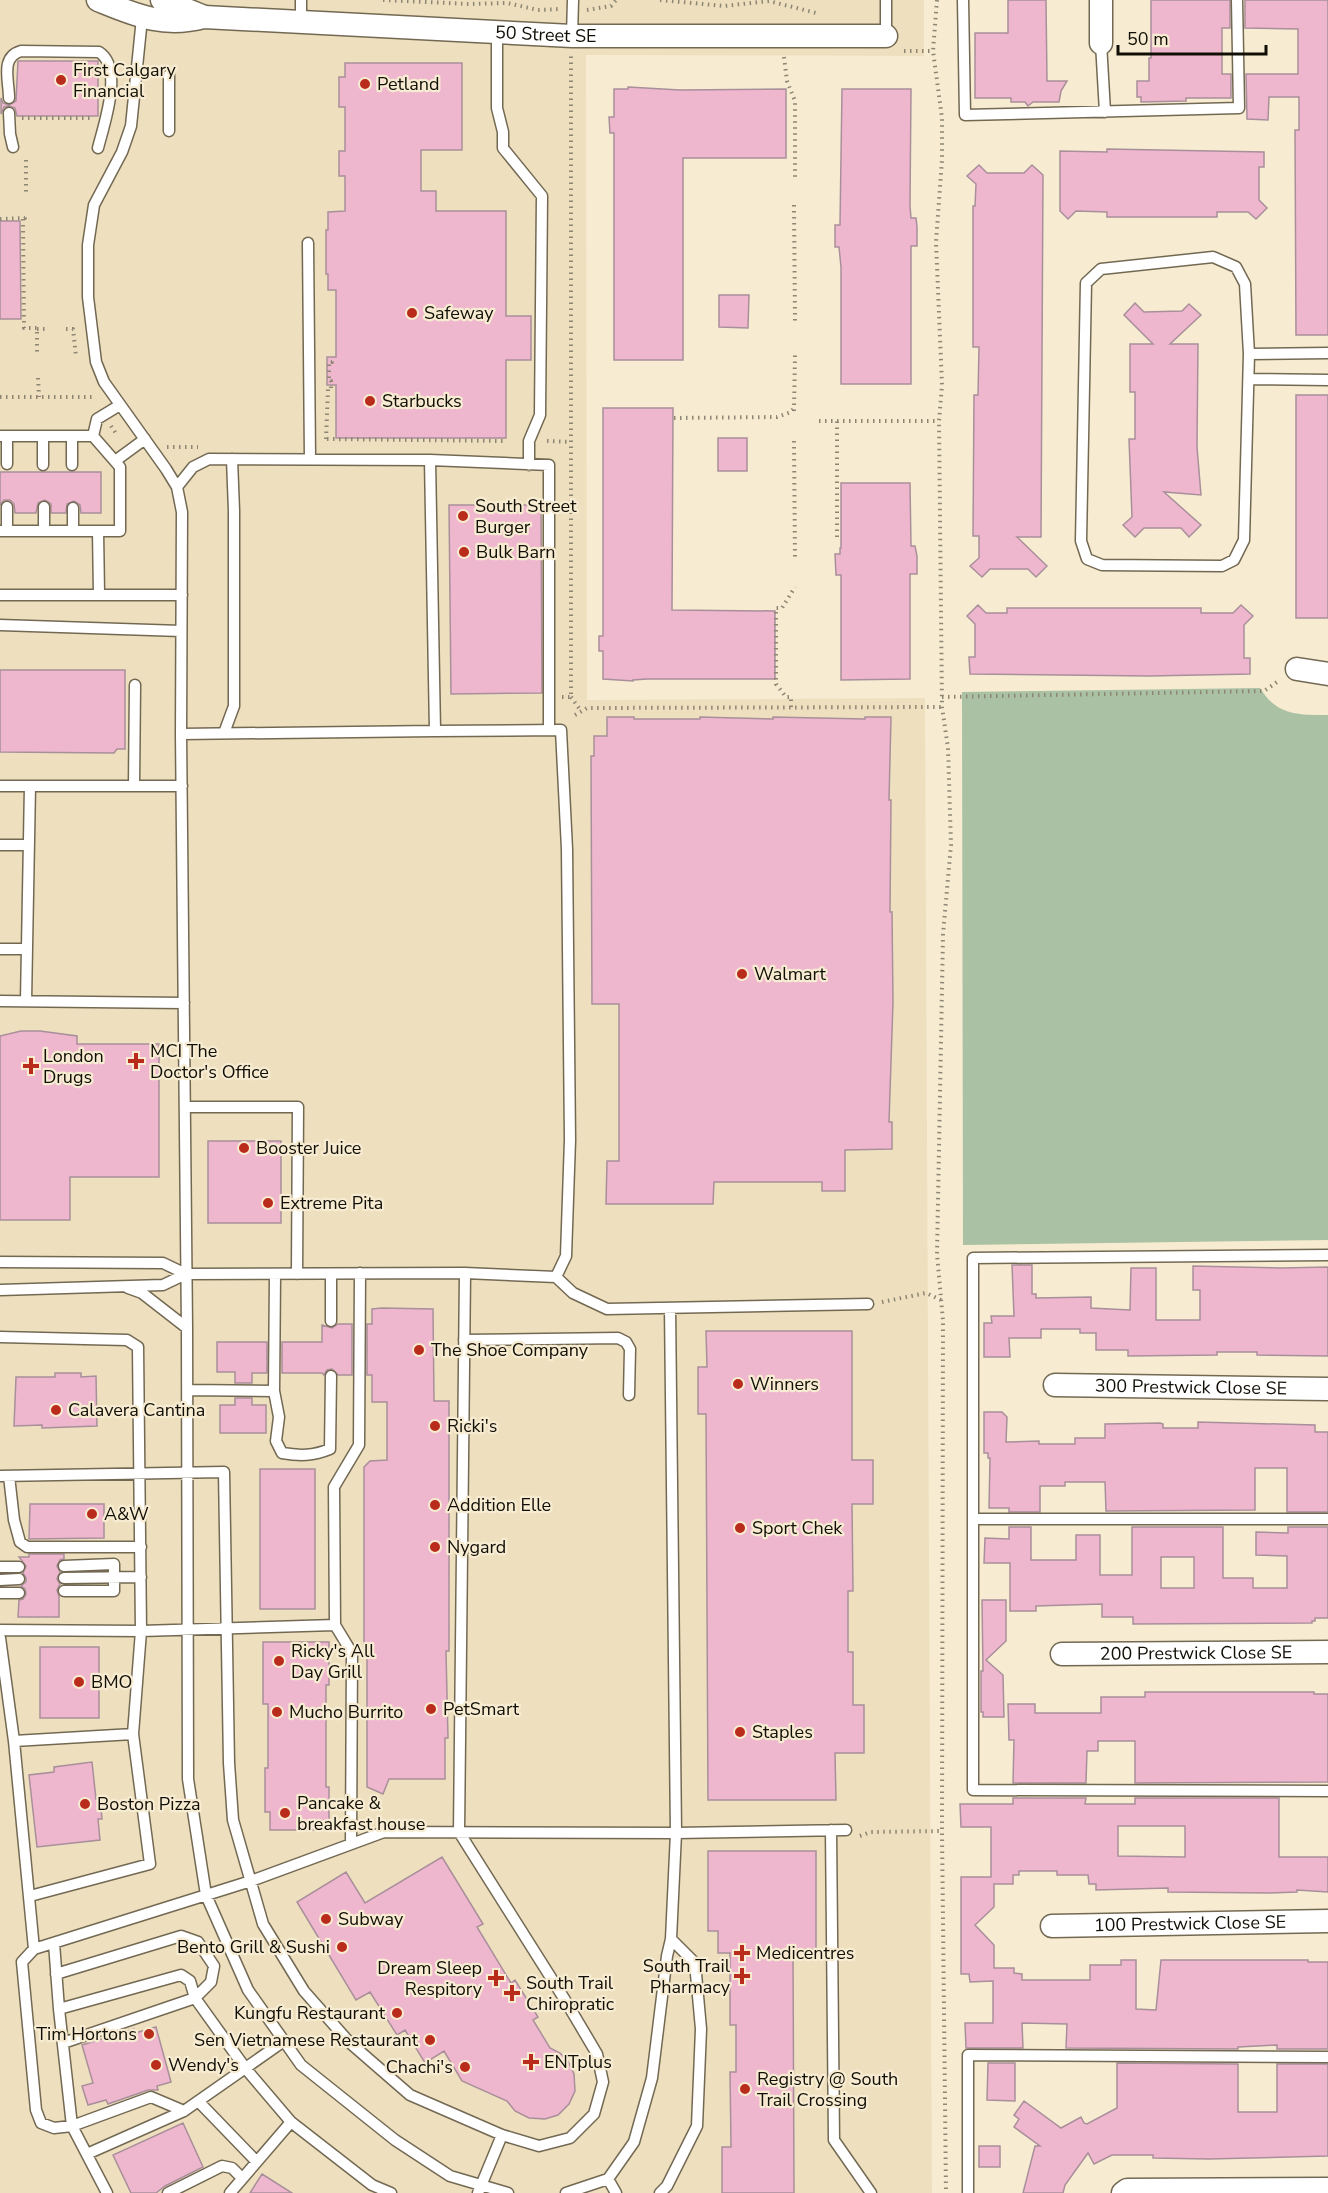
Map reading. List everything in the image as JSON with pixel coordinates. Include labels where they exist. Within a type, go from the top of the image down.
[{"type":"street","name":"50 Street SE","points":[[98,0],[142,18],[184,22],[204,17],[301,11],[571,43],[886,36]]},
{"type":"street","name":"50 Street SE","points":[[162,0],[204,17]]},
{"type":"street","points":[[1101,0],[1101,44]]},
{"type":"street","points":[[1297,669],[1328,674]]},
{"type":"street","name":"300 Prestwick Close SE","points":[[1055,1385],[1328,1389]]},
{"type":"street","name":"200 Prestwick Close SE","points":[[1062,1654],[1328,1652]]},
{"type":"street","name":"100 Prestwick Close SE","points":[[1052,1926],[1328,1921]]},
{"type":"street","points":[[1123,2193],[1127,2190],[1328,2189]]},
{"type":"lane","points":[[571,43],[573,0]]},
{"type":"lane","points":[[886,0],[886,36]]},
{"type":"lane","points":[[963,0],[965,115],[1239,108],[1237,0]]},
{"type":"lane","points":[[142,18],[131,126],[122,152],[93,205],[88,245],[88,297],[96,362],[104,382],[177,487],[183,512],[182,786],[188,1779],[206,1895],[248,1990],[301,2065],[395,2140],[450,2176],[480,2189],[508,2193]]},
{"type":"lane","points":[[497,33],[497,108],[503,132],[503,148],[542,196],[540,415],[529,441],[529,465]]},
{"type":"lane","points":[[1101,44],[1106,112]]},
{"type":"lane","points":[[9,98],[6,66],[7,59],[14,53],[21,51],[99,52],[106,56],[110,65],[110,105],[98,148]]},
{"type":"lane","points":[[169,75],[169,131]]},
{"type":"lane","points":[[12,147],[9,134],[13,116]]},
{"type":"lane","points":[[308,243],[310,459]]},
{"type":"lane","points":[[1213,257],[1236,267],[1245,284],[1250,379],[1244,540],[1234,560],[1222,566],[1102,565],[1087,559],[1081,541],[1086,284],[1101,269],[1213,257]]},
{"type":"lane","points":[[1249,354],[1328,353]]},
{"type":"lane","points":[[1250,379],[1328,380]]},
{"type":"lane","points":[[93,436],[97,419],[120,405]]},
{"type":"lane","points":[[7,464],[3,436],[93,436],[120,467],[120,531],[3,531],[7,507]]},
{"type":"lane","points":[[43,436],[43,465]]},
{"type":"lane","points":[[72,436],[72,465]]},
{"type":"lane","points":[[115,461],[145,439]]},
{"type":"lane","points":[[177,487],[193,467],[209,459],[430,460],[549,465],[549,730]]},
{"type":"lane","points":[[224,733],[234,706],[232,459]]},
{"type":"lane","points":[[430,460],[435,731]]},
{"type":"lane","points":[[44,507],[44,531]]},
{"type":"lane","points":[[73,508],[73,531]]},
{"type":"lane","points":[[98,531],[99,594]]},
{"type":"lane","points":[[2,593],[182,595]]},
{"type":"lane","points":[[0,625],[182,631]]},
{"type":"lane","points":[[134,786],[135,686]]},
{"type":"lane","points":[[182,734],[561,730],[568,906],[570,1140],[566,1256],[556,1276]]},
{"type":"lane","points":[[0,786],[182,786]]},
{"type":"lane","points":[[26,1001],[30,786]]},
{"type":"lane","points":[[0,845],[29,845]]},
{"type":"lane","points":[[0,949],[27,949]]},
{"type":"lane","points":[[0,1000],[184,1002]]},
{"type":"lane","points":[[185,1107],[298,1107],[297,1274]]},
{"type":"lane","points":[[1328,1255],[973,1258],[973,1790],[1328,1791]]},
{"type":"lane","points":[[3,1260],[163,1263],[186,1274],[465,1273],[556,1276],[573,1293],[607,1309],[868,1304]]},
{"type":"lane","points":[[351,1844],[352,1653],[334,1625],[334,1487],[359,1445],[360,1273]]},
{"type":"lane","points":[[141,1547],[27,1547],[20,1542],[4,1476],[224,1472],[229,1763],[233,1820],[262,1924],[304,1991],[349,2042],[410,2095],[502,2135],[539,2146],[570,2138],[594,2114],[603,2082],[597,2054],[459,1832],[465,1273]]},
{"type":"lane","points":[[0,1290],[163,1285],[186,1274]]},
{"type":"lane","points":[[275,1274],[274,1391],[279,1417],[276,1441],[282,1453],[301,1456],[330,1449],[331,1376]]},
{"type":"lane","points":[[331,1274],[331,1322]]},
{"type":"lane","points":[[119,1286],[142,1293],[187,1328]]},
{"type":"lane","points":[[566,2193],[608,2179],[634,2142],[652,2078],[670,1939],[675,1833],[670,1308]]},
{"type":"lane","points":[[0,1337],[127,1340],[138,1347],[141,1631],[133,1734],[150,1864],[30,1896]]},
{"type":"lane","points":[[464,1340],[618,1338],[626,1342],[630,1349],[629,1395]]},
{"type":"lane","points":[[187,1390],[274,1391]]},
{"type":"lane","points":[[974,1519],[1328,1519]]},
{"type":"lane","points":[[64,1566],[114,1564],[114,1591],[64,1591]]},
{"type":"lane","points":[[0,1567],[19,1567]]},
{"type":"lane","points":[[64,1578],[141,1577]]},
{"type":"lane","points":[[0,1580],[19,1579]]},
{"type":"lane","points":[[0,1593],[19,1593]]},
{"type":"lane","points":[[0,1630],[141,1631],[334,1625]]},
{"type":"lane","points":[[0,1638],[14,1741],[34,1949]]},
{"type":"lane","points":[[14,1741],[133,1734]]},
{"type":"lane","points":[[831,1830],[834,2140],[871,2193]]},
{"type":"lane","points":[[184,2111],[151,2097],[72,2126],[54,2128],[41,2122],[36,2110],[22,1962],[34,1949],[250,1881],[384,1832],[675,1833],[846,1830]]},
{"type":"lane","points":[[56,1974],[182,1936],[198,1942],[214,1966],[211,1982],[195,1998],[63,2043]]},
{"type":"lane","points":[[660,2193],[667,2186],[697,2126],[701,2029],[695,1963],[670,1939]]},
{"type":"lane","points":[[54,1943],[72,2126],[107,2193]]},
{"type":"lane","points":[[59,2009],[181,1975],[190,1981],[195,1998],[246,2069],[291,2122],[370,2189],[391,2193]]},
{"type":"lane","points":[[87,2154],[184,2111],[284,2041]]},
{"type":"lane","points":[[968,2193],[968,2055],[1328,2057]]},
{"type":"lane","points":[[199,2102],[256,2161]]},
{"type":"lane","points":[[230,2193],[291,2122]]},
{"type":"lane","points":[[480,2189],[502,2135]]},
{"type":"lane","points":[[168,2193],[222,2166],[232,2168],[242,2178]]},
{"type":"lane","points":[[608,2179],[616,2193]]},
{"type":"path","points":[[383,0],[469,4],[507,3],[538,10],[555,9]]},
{"type":"path","points":[[590,10],[611,6],[616,0]]},
{"type":"path","points":[[660,0],[724,6],[770,1],[820,14]]},
{"type":"path","points":[[937,0],[933,51],[942,118],[942,160],[936,242],[942,385],[939,421],[942,707],[948,748],[951,845],[943,934],[937,1254],[944,1321],[942,1831],[946,2193]]},
{"type":"path","points":[[571,43],[571,697],[581,711]]},
{"type":"path","points":[[904,51],[933,51]]},
{"type":"path","points":[[782,54],[786,61],[788,87],[795,101],[795,179]]},
{"type":"path","points":[[13,116],[102,118]]},
{"type":"path","points":[[26,160],[26,192]]},
{"type":"path","points":[[794,205],[795,321]]},
{"type":"path","points":[[0,219],[24,217],[24,328],[47,329]]},
{"type":"path","points":[[37,329],[37,356]]},
{"type":"path","points":[[66,329],[73,329],[76,356]]},
{"type":"path","points":[[674,418],[777,417],[791,412],[794,410],[795,355]]},
{"type":"path","points":[[332,357],[332,362],[328,362],[328,381],[331,381],[331,389],[328,389],[326,439],[506,441]]},
{"type":"path","points":[[38,378],[39,397]]},
{"type":"path","points":[[0,397],[94,397]]},
{"type":"path","points":[[819,421],[939,421]]},
{"type":"path","points":[[837,421],[837,537]]},
{"type":"path","points":[[547,441],[571,442]]},
{"type":"path","points":[[794,441],[795,560]]},
{"type":"path","points":[[791,707],[791,697],[786,697],[776,684],[776,608],[782,608],[795,587]]},
{"type":"path","points":[[942,697],[1264,691],[1297,669]]},
{"type":"path","points":[[561,697],[571,697]]},
{"type":"path","points":[[575,715],[586,708],[942,707]]},
{"type":"path","points":[[868,1304],[926,1293],[941,1300]]},
{"type":"path","points":[[846,1830],[846,1846],[862,1834],[871,1832],[942,1831]]},
{"type":"shaded area","points":[[0,0],[924,0],[924,56],[586,55],[587,700],[925,698],[932,2193],[0,2193]]},
{"type":"green space","points":[[1260,688],[1281,709],[1298,714],[1328,715],[1328,1240],[963,1245],[962,692]]},
{"type":"building","points":[[1008,0],[1046,0],[1047,81],[1067,81],[1061,91],[1059,102],[1033,102],[1028,106],[1025,102],[1011,102],[1011,98],[975,98],[975,33],[1008,33]]},
{"type":"building","points":[[1151,0],[1230,0],[1230,28],[1222,28],[1222,74],[1231,74],[1231,98],[1186,98],[1186,101],[1141,102],[1141,97],[1137,97],[1137,81],[1149,81]]},
{"type":"building","points":[[1245,0],[1328,0],[1328,335],[1296,335],[1295,130],[1299,130],[1299,97],[1269,97],[1268,120],[1247,119],[1246,74],[1298,74],[1298,29],[1245,28]]},
{"type":"building","points":[[18,61],[98,61],[98,116],[17,116],[15,108],[9,106],[4,107],[1,114],[1,98],[3,103],[9,105],[16,101]]},
{"type":"building","points":[[345,63],[462,63],[462,150],[421,150],[421,191],[436,191],[436,211],[506,211],[506,316],[531,316],[531,360],[506,360],[506,438],[336,438],[336,385],[327,385],[327,357],[336,357],[336,290],[328,290],[326,230],[328,230],[328,212],[345,211],[345,176],[339,176],[339,151],[345,151],[345,107],[339,107],[339,77],[345,77]]},
{"type":"building","points":[[628,87],[680,90],[786,89],[786,158],[683,158],[683,360],[614,360],[614,133],[610,133],[609,117],[614,117],[614,89],[628,89]]},
{"type":"building","points":[[842,89],[911,89],[910,206],[911,218],[916,218],[917,246],[911,246],[911,384],[841,384],[841,267],[839,247],[835,247],[835,225],[840,225]]},
{"type":"building","points":[[1107,149],[1264,152],[1264,167],[1259,167],[1259,200],[1267,208],[1256,219],[1248,212],[1217,212],[1217,217],[1107,217],[1107,212],[1076,211],[1068,219],[1060,211],[1060,151],[1107,152]]},
{"type":"building","points":[[979,165],[987,173],[1024,173],[1032,165],[1043,175],[1041,537],[1017,537],[1047,566],[1036,577],[1028,569],[990,569],[982,577],[970,566],[979,558],[979,536],[973,536],[974,395],[978,395],[979,347],[973,347],[973,206],[975,206],[976,184],[967,176]]},
{"type":"building","points":[[0,221],[20,221],[21,319],[0,319]]},
{"type":"building","points":[[719,295],[749,295],[748,328],[719,327]]},
{"type":"building","points":[[1135,303],[1144,312],[1182,311],[1189,304],[1201,315],[1170,344],[1198,344],[1197,447],[1201,495],[1164,492],[1201,525],[1189,537],[1181,528],[1144,528],[1135,537],[1123,525],[1132,517],[1129,439],[1135,439],[1135,392],[1130,392],[1130,344],[1153,344],[1124,315]]},
{"type":"building","points":[[1296,395],[1328,395],[1328,618],[1296,618]]},
{"type":"building","points":[[603,408],[673,408],[672,610],[775,611],[775,679],[647,679],[633,681],[603,679],[603,651],[599,651],[599,636],[603,636]]},
{"type":"building","points":[[718,438],[747,438],[747,471],[718,471]]},
{"type":"building","points":[[0,472],[101,472],[101,513],[81,513],[80,505],[74,501],[67,504],[66,513],[51,513],[51,504],[45,500],[38,503],[36,513],[15,513],[14,504],[10,500],[4,500],[0,505]]},
{"type":"building","points":[[841,483],[910,483],[911,546],[915,546],[917,574],[910,574],[910,679],[841,680],[841,575],[836,575],[835,554],[840,554],[841,548]]},
{"type":"building","points":[[449,505],[541,505],[542,693],[451,694]]},
{"type":"building","points":[[978,605],[986,613],[1007,613],[1007,608],[1201,608],[1201,613],[1233,613],[1241,605],[1253,616],[1244,625],[1244,658],[1250,658],[1250,674],[1149,676],[970,674],[969,657],[975,657],[975,624],[967,616]]},
{"type":"building","points":[[0,670],[125,670],[125,749],[117,749],[114,753],[0,752]]},
{"type":"building","name":"Walmart","points":[[607,717],[865,719],[865,717],[891,717],[889,800],[891,800],[890,912],[892,912],[893,1002],[889,1122],[892,1122],[892,1149],[845,1150],[845,1191],[822,1191],[822,1182],[714,1182],[713,1204],[606,1204],[607,1161],[619,1161],[619,1004],[592,1004],[591,756],[594,756],[594,736],[607,736]]},
{"type":"building","points":[[21,1031],[77,1036],[77,1044],[159,1044],[159,1177],[70,1177],[70,1220],[0,1220],[0,1036]]},
{"type":"building","points":[[208,1141],[281,1141],[281,1223],[208,1223]]},
{"type":"building","points":[[1012,1265],[1032,1265],[1032,1294],[1036,1294],[1036,1298],[1091,1297],[1091,1308],[1130,1310],[1131,1268],[1156,1268],[1156,1320],[1200,1320],[1200,1290],[1193,1290],[1193,1266],[1328,1267],[1328,1356],[1217,1352],[1217,1355],[1128,1356],[1128,1350],[1096,1350],[1096,1333],[1080,1333],[1080,1329],[1041,1329],[1041,1338],[1009,1338],[1010,1357],[984,1357],[984,1323],[992,1323],[991,1316],[1014,1316]]},
{"type":"building","points":[[372,1309],[433,1309],[434,1401],[449,1401],[449,1651],[446,1651],[448,1738],[445,1738],[445,1779],[389,1779],[383,1794],[367,1787],[367,1651],[364,1651],[364,1467],[370,1461],[387,1460],[387,1402],[372,1402],[372,1375],[367,1375],[367,1324],[372,1324]]},
{"type":"building","points":[[338,1324],[352,1324],[352,1375],[338,1375],[332,1369],[327,1370],[324,1375],[322,1373],[282,1373],[282,1342],[322,1342],[322,1325],[332,1328]]},
{"type":"building","points":[[706,1331],[852,1331],[852,1460],[873,1460],[873,1504],[852,1504],[853,1591],[848,1591],[848,1652],[853,1652],[853,1705],[864,1705],[864,1753],[835,1753],[836,1800],[708,1800],[706,1414],[698,1414],[698,1367],[707,1367]]},
{"type":"building","points":[[217,1342],[267,1342],[267,1373],[252,1373],[252,1383],[235,1383],[235,1372],[217,1372]]},
{"type":"building","name":"Calavera Cantina","points":[[55,1373],[81,1373],[81,1377],[96,1376],[97,1426],[42,1428],[42,1425],[14,1426],[16,1377],[55,1377]]},
{"type":"building","points":[[235,1398],[252,1398],[252,1405],[266,1405],[266,1433],[220,1433],[220,1405],[235,1405]]},
{"type":"building","points":[[984,1412],[1002,1412],[1007,1417],[1006,1442],[1039,1441],[1039,1444],[1075,1444],[1075,1438],[1105,1438],[1105,1424],[1160,1423],[1163,1424],[1163,1428],[1198,1428],[1198,1422],[1315,1425],[1315,1432],[1328,1432],[1328,1512],[1287,1512],[1287,1468],[1255,1468],[1255,1510],[1106,1511],[1105,1482],[1065,1482],[1065,1486],[1040,1486],[1040,1512],[1009,1512],[1009,1508],[989,1508],[990,1458],[988,1458],[988,1453],[984,1453]]},
{"type":"building","points":[[260,1469],[315,1469],[315,1609],[260,1609]]},
{"type":"building","points":[[30,1504],[104,1504],[104,1538],[29,1539]]},
{"type":"building","points":[[1009,1527],[1031,1527],[1031,1560],[1076,1560],[1076,1535],[1100,1535],[1100,1575],[1132,1575],[1132,1527],[1223,1527],[1223,1578],[1253,1578],[1253,1588],[1287,1588],[1287,1556],[1256,1555],[1256,1532],[1288,1533],[1288,1527],[1328,1527],[1328,1618],[1315,1618],[1312,1623],[1133,1624],[1133,1617],[1102,1617],[1102,1604],[1036,1606],[1036,1611],[1010,1611],[1010,1563],[984,1563],[985,1538],[1009,1539]],"holes":[[[1161,1557],[1194,1557],[1194,1588],[1161,1588]]]},
{"type":"building","points":[[29,1554],[64,1554],[64,1559],[60,1560],[57,1566],[60,1572],[57,1579],[60,1584],[57,1590],[59,1617],[18,1617],[19,1600],[23,1599],[26,1594],[25,1589],[21,1586],[26,1582],[23,1573],[26,1566],[19,1557],[29,1557]]},
{"type":"building","points":[[982,1600],[1006,1600],[1006,1641],[986,1660],[1003,1675],[1004,1717],[983,1717],[983,1712],[981,1712]]},
{"type":"building","points":[[263,1642],[329,1642],[329,1685],[326,1685],[326,1787],[329,1787],[329,1830],[270,1830],[270,1812],[265,1812],[268,1704],[263,1704]]},
{"type":"building","points":[[40,1647],[99,1647],[99,1718],[40,1718]]},
{"type":"building","points":[[1145,1692],[1314,1692],[1314,1694],[1328,1694],[1328,1782],[1135,1783],[1135,1741],[1098,1741],[1098,1751],[1087,1751],[1086,1783],[1013,1783],[1014,1740],[1009,1740],[1008,1704],[1035,1704],[1035,1713],[1101,1713],[1101,1697],[1145,1697]]},
{"type":"building","points":[[92,1762],[96,1799],[100,1798],[102,1819],[98,1819],[100,1840],[37,1847],[29,1775],[54,1772],[54,1767]]},
{"type":"building","points":[[1013,1798],[1086,1798],[1085,1804],[1135,1804],[1135,1798],[1279,1798],[1279,1857],[1328,1857],[1328,1892],[1297,1890],[1297,1892],[1270,1893],[1168,1892],[1168,1888],[1096,1890],[1096,1884],[1089,1884],[1088,1875],[1057,1875],[1057,1871],[1019,1871],[1019,1875],[1013,1875],[1013,1884],[994,1884],[994,1907],[975,1925],[994,1945],[994,1968],[1014,1968],[1014,1973],[1022,1974],[1022,1980],[1090,1980],[1090,1965],[1121,1965],[1121,1960],[1136,1960],[1136,2009],[1156,2010],[1161,1960],[1328,1962],[1328,2049],[1277,2049],[1277,2045],[1238,2047],[1238,2049],[1066,2048],[1067,2024],[1022,2023],[1023,2048],[966,2048],[965,2023],[993,2023],[993,1981],[970,1982],[969,1974],[961,1974],[961,1877],[991,1877],[991,1827],[961,1827],[960,1804],[1013,1804]],"holes":[[[1118,1826],[1185,1826],[1185,1857],[1118,1856]]]},
{"type":"building","points":[[708,1851],[816,1851],[816,1949],[793,1950],[794,2193],[722,2193],[722,2147],[731,2147],[730,2072],[736,2072],[736,2025],[730,2025],[730,1953],[718,1953],[718,1931],[708,1931]]},
{"type":"building","points":[[442,1857],[483,1924],[477,1927],[511,1983],[515,1980],[538,2017],[533,2020],[550,2048],[560,2053],[568,2061],[574,2074],[575,2091],[569,2104],[558,2115],[545,2119],[529,2118],[515,2111],[507,2101],[462,2081],[444,2051],[425,2063],[405,2030],[397,2035],[370,1992],[356,2000],[297,1902],[346,1872],[365,1903]]},
{"type":"building","points":[[156,2027],[171,2082],[157,2086],[158,2090],[148,2090],[108,2104],[106,2100],[88,2105],[82,2086],[93,2083],[82,2045],[134,2029],[135,2033]]},
{"type":"building","points":[[988,2063],[1015,2063],[1015,2101],[987,2100]]},
{"type":"building","points":[[1117,2063],[1238,2064],[1238,2112],[1277,2112],[1277,2064],[1328,2064],[1328,2156],[1209,2159],[1112,2155],[1094,2164],[1088,2153],[1065,2185],[1063,2193],[1023,2193],[1035,2146],[1040,2146],[1014,2127],[1019,2119],[1014,2115],[1024,2101],[1061,2128],[1081,2117],[1087,2124],[1117,2108]]},
{"type":"building","points":[[183,2123],[203,2167],[156,2193],[131,2193],[113,2155]]},
{"type":"building","points":[[979,2146],[1000,2146],[1000,2167],[979,2167]]},
{"type":"building","points":[[262,2174],[292,2193],[250,2193]]},
{"type":"place","name":"First Calgary Financial","points":[[61,80]]},
{"type":"place","name":"Petland","points":[[365,84]]},
{"type":"place","name":"Safeway","points":[[412,313]]},
{"type":"place","name":"Starbucks","points":[[370,401]]},
{"type":"place","name":"South Street Burger","points":[[463,516]]},
{"type":"place","name":"Bulk Barn","points":[[464,552]]},
{"type":"place","name":"Walmart","points":[[742,974]]},
{"type":"place","name":"MCI The Doctor's Office","points":[[136,1061]]},
{"type":"place","name":"London Drugs","points":[[31,1066]]},
{"type":"place","name":"Booster Juice","points":[[244,1148]]},
{"type":"place","name":"Extreme Pita","points":[[268,1203]]},
{"type":"place","name":"The Shoe Company","points":[[419,1350]]},
{"type":"place","name":"Winners","points":[[738,1384]]},
{"type":"place","name":"Calavera Cantina","points":[[56,1410]]},
{"type":"place","name":"Ricki's","points":[[435,1426]]},
{"type":"place","name":"Addition Elle","points":[[435,1505]]},
{"type":"place","name":"A&W","points":[[92,1514]]},
{"type":"place","name":"Sport Chek","points":[[740,1528]]},
{"type":"place","name":"Nygard","points":[[435,1547]]},
{"type":"place","name":"Ricky's All Day Grill","points":[[279,1661]]},
{"type":"place","name":"BMO","points":[[79,1682]]},
{"type":"place","name":"PetSmart","points":[[431,1709]]},
{"type":"place","name":"Mucho Burrito","points":[[277,1712]]},
{"type":"place","name":"Staples","points":[[740,1732]]},
{"type":"place","name":"Boston Pizza","points":[[85,1804]]},
{"type":"place","name":"Pancake & breakfast house","points":[[285,1813]]},
{"type":"place","name":"Subway","points":[[326,1919]]},
{"type":"place","name":"Bento Grill & Sushi","points":[[342,1947]]},
{"type":"place","name":"Medicentres","points":[[742,1953]]},
{"type":"place","name":"South Trail Pharmacy","points":[[742,1976]]},
{"type":"place","name":"Dream Sleep Respitory","points":[[496,1978]]},
{"type":"place","name":"South Trail Chiropratic","points":[[512,1993]]},
{"type":"place","name":"Kungfu Restaurant","points":[[397,2013]]},
{"type":"place","name":"Tim Hortons","points":[[149,2034]]},
{"type":"place","name":"Sen Vietnamese Restaurant","points":[[430,2040]]},
{"type":"place","name":"ENTplus","points":[[531,2062]]},
{"type":"place","name":"Wendy's","points":[[156,2065]]},
{"type":"place","name":"Chachi's","points":[[465,2067]]},
{"type":"place","name":"Registry @ South Trail Crossing","points":[[745,2089]]}]
